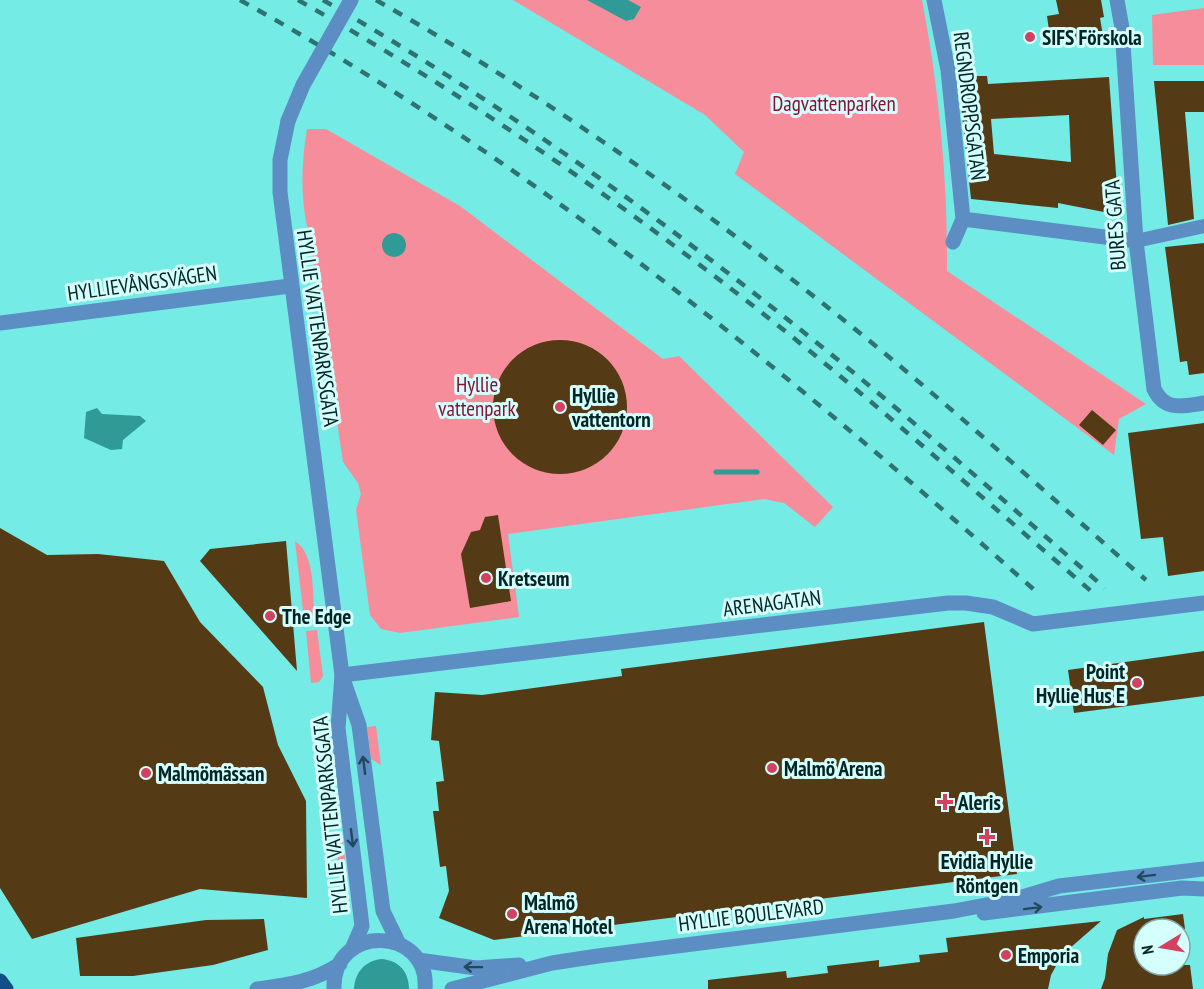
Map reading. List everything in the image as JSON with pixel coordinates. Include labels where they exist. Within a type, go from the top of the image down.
[{"type":"main road","points":[[0,981],[6,989]]},
{"type":"street","name":"HYLLIE VATTENPARKSGATA","points":[[351,0],[303,85],[288,121],[280,160],[280,192],[290,286],[342,675],[358,725],[383,911],[399,944]]},
{"type":"street","name":"REGNDROPPSGATAN","points":[[934,0],[948,70],[963,219],[953,242]]},
{"type":"street","name":"BURES GATA","points":[[1117,0],[1122,28],[1136,241],[1154,389],[1164,404],[1173,406],[1204,403]]},
{"type":"street","points":[[963,219],[1136,241],[1204,226]]},
{"type":"street","name":"HYLLIEVÅNGSVÄGEN","points":[[0,323],[290,286]]},
{"type":"street","name":"ARENAGATAN","points":[[342,675],[948,603],[993,607],[1033,624],[1204,603]]},
{"type":"street","name":"HYLLIE VATTENPARKSGATA","points":[[342,675],[338,728],[362,926],[352,949]]},
{"type":"street","name":"HYLLIE BOULEVARD","points":[[418,960],[476,968],[552,963],[954,911],[1012,900],[1059,886],[1204,869]]},
{"type":"street","name":"HYLLIE BOULEVARD","points":[[954,911],[985,914],[1182,888],[1204,889]]},
{"type":"street","points":[[256,989],[302,983],[316,978],[340,964],[352,949],[375,940],[399,944],[418,960],[423,971],[425,989]]},
{"type":"street","name":"HYLLIE BOULEVARD","points":[[452,989],[552,963]]},
{"type":"street","points":[[334,989],[340,964]]},
{"type":"green space","name":"Dagvattenparken","points":[[513,0],[922,0],[941,135],[946,203],[947,271],[1146,404],[1119,419],[1114,455],[735,174],[744,152],[705,115]]},
{"type":"green space","points":[[1204,8],[1204,65],[1153,65],[1152,15]]},
{"type":"green space","name":"Hyllie vattenpark","points":[[307,129],[326,129],[460,206],[663,359],[679,356],[833,507],[815,527],[784,503],[764,499],[508,534],[519,617],[400,633],[381,629],[370,615],[356,510],[361,494],[358,483],[343,462],[304,209],[303,169]]},
{"type":"green space","points":[[295,541],[302,547],[310,565],[315,618],[304,619]]},
{"type":"green space","points":[[317,630],[323,676],[319,682],[311,683],[306,631]]},
{"type":"green space","points":[[376,726],[381,765],[371,759],[367,727]]},
{"type":"green space","points":[[343,842],[348,884],[341,885],[336,843]]},
{"type":"water","points":[[587,0],[628,0],[641,7],[634,19],[626,21]]},
{"type":"water","points":[[394,233],[402,237],[406,245],[402,253],[394,257],[386,253],[382,245],[386,237]]},
{"type":"water","points":[[97,408],[102,414],[140,416],[146,421],[123,440],[122,449],[111,450],[84,438],[86,412]]},
{"type":"water","points":[[381,959],[398,964],[402,968],[409,983],[409,989],[354,989],[356,977],[362,968],[370,962]]},
{"type":"building","name":"SIFS Förskola","points":[[1056,0],[1101,0],[1104,17],[1100,18],[1103,36],[1051,45],[1047,16],[1059,14]]},
{"type":"building","points":[[958,76],[987,76],[988,84],[1109,77],[1119,215],[1058,203],[1058,208],[971,199]],"holes":[[[1069,115],[1071,162],[994,154],[991,119]]]},
{"type":"building","points":[[1154,81],[1204,81],[1204,112],[1185,112],[1194,219],[1168,225]]},
{"type":"building","points":[[1204,243],[1204,373],[1189,375],[1187,361],[1180,362],[1165,247]]},
{"type":"building","name":"Hyllie vattentorn","points":[[560,340],[586,345],[607,360],[622,381],[627,407],[622,433],[607,454],[586,469],[560,474],[534,469],[513,454],[498,433],[493,407],[498,381],[513,360],[534,345]]},
{"type":"building","points":[[1092,410],[1116,430],[1103,445],[1079,425]]},
{"type":"building","points":[[1204,423],[1204,571],[1168,576],[1163,537],[1141,539],[1128,433]]},
{"type":"building","name":"Kretseum","points":[[498,515],[511,601],[470,608],[461,554],[471,532],[480,530],[485,517]]},
{"type":"building","name":"Malmömässan","points":[[0,528],[47,555],[98,554],[164,561],[200,622],[263,687],[278,745],[306,801],[307,898],[200,889],[32,939],[0,888]]},
{"type":"building","name":"The Edge","points":[[286,541],[297,671],[200,561],[210,549]]},
{"type":"building","name":"Malmö Arena","points":[[984,622],[1017,874],[494,940],[439,918],[449,891],[446,866],[440,867],[433,811],[439,811],[436,782],[444,781],[439,741],[431,740],[435,692],[482,695],[622,676],[621,669]]},
{"type":"building","name":"Point Hyllie Hus E","points":[[1204,651],[1204,696],[1074,713],[1068,670]]},
{"type":"building","points":[[1183,914],[1183,917],[1160,917]]},
{"type":"building","points":[[264,919],[268,950],[213,965],[133,976],[80,976],[76,938],[206,920]]},
{"type":"building","points":[[1101,921],[1062,955],[1051,975],[1048,989],[708,989],[708,980],[786,971],[787,978],[828,973],[827,966],[879,960],[879,967],[920,962],[919,955],[948,952],[946,938]]},
{"type":"building","points":[[1132,923],[1132,977],[1192,977],[1193,989],[1101,989],[1108,954],[1117,930]]},
{"type":"waterway","points":[[716,472],[757,472]]},
{"type":"railway","points":[[240,0],[348,63],[453,130],[556,201],[656,275],[851,432],[1040,595]]},
{"type":"railway","points":[[298,0],[491,117],[676,247],[833,370],[1091,591]]},
{"type":"railway","points":[[323,0],[508,115],[686,241],[878,393],[1105,588]]},
{"type":"railway","points":[[376,0],[549,105],[714,220],[904,369],[1146,580]]},
{"type":"place","name":"SIFS Förskola","points":[[1030,37]]},
{"type":"place","name":"Hyllie vattentorn","points":[[560,407]]},
{"type":"place","name":"Kretseum","points":[[486,578]]},
{"type":"place","name":"The Edge","points":[[270,616]]},
{"type":"place","name":"Point Hyllie Hus E","points":[[1137,683]]},
{"type":"place","name":"Malmö Arena","points":[[772,768]]},
{"type":"place","name":"Malmömässan","points":[[146,773]]},
{"type":"place","name":"Aleris","points":[[945,802]]},
{"type":"place","name":"Evidia Hyllie Röntgen","points":[[987,837]]},
{"type":"place","name":"Malmö Arena Hotel","points":[[512,914]]},
{"type":"place","name":"Emporia","points":[[1006,955]]}]
